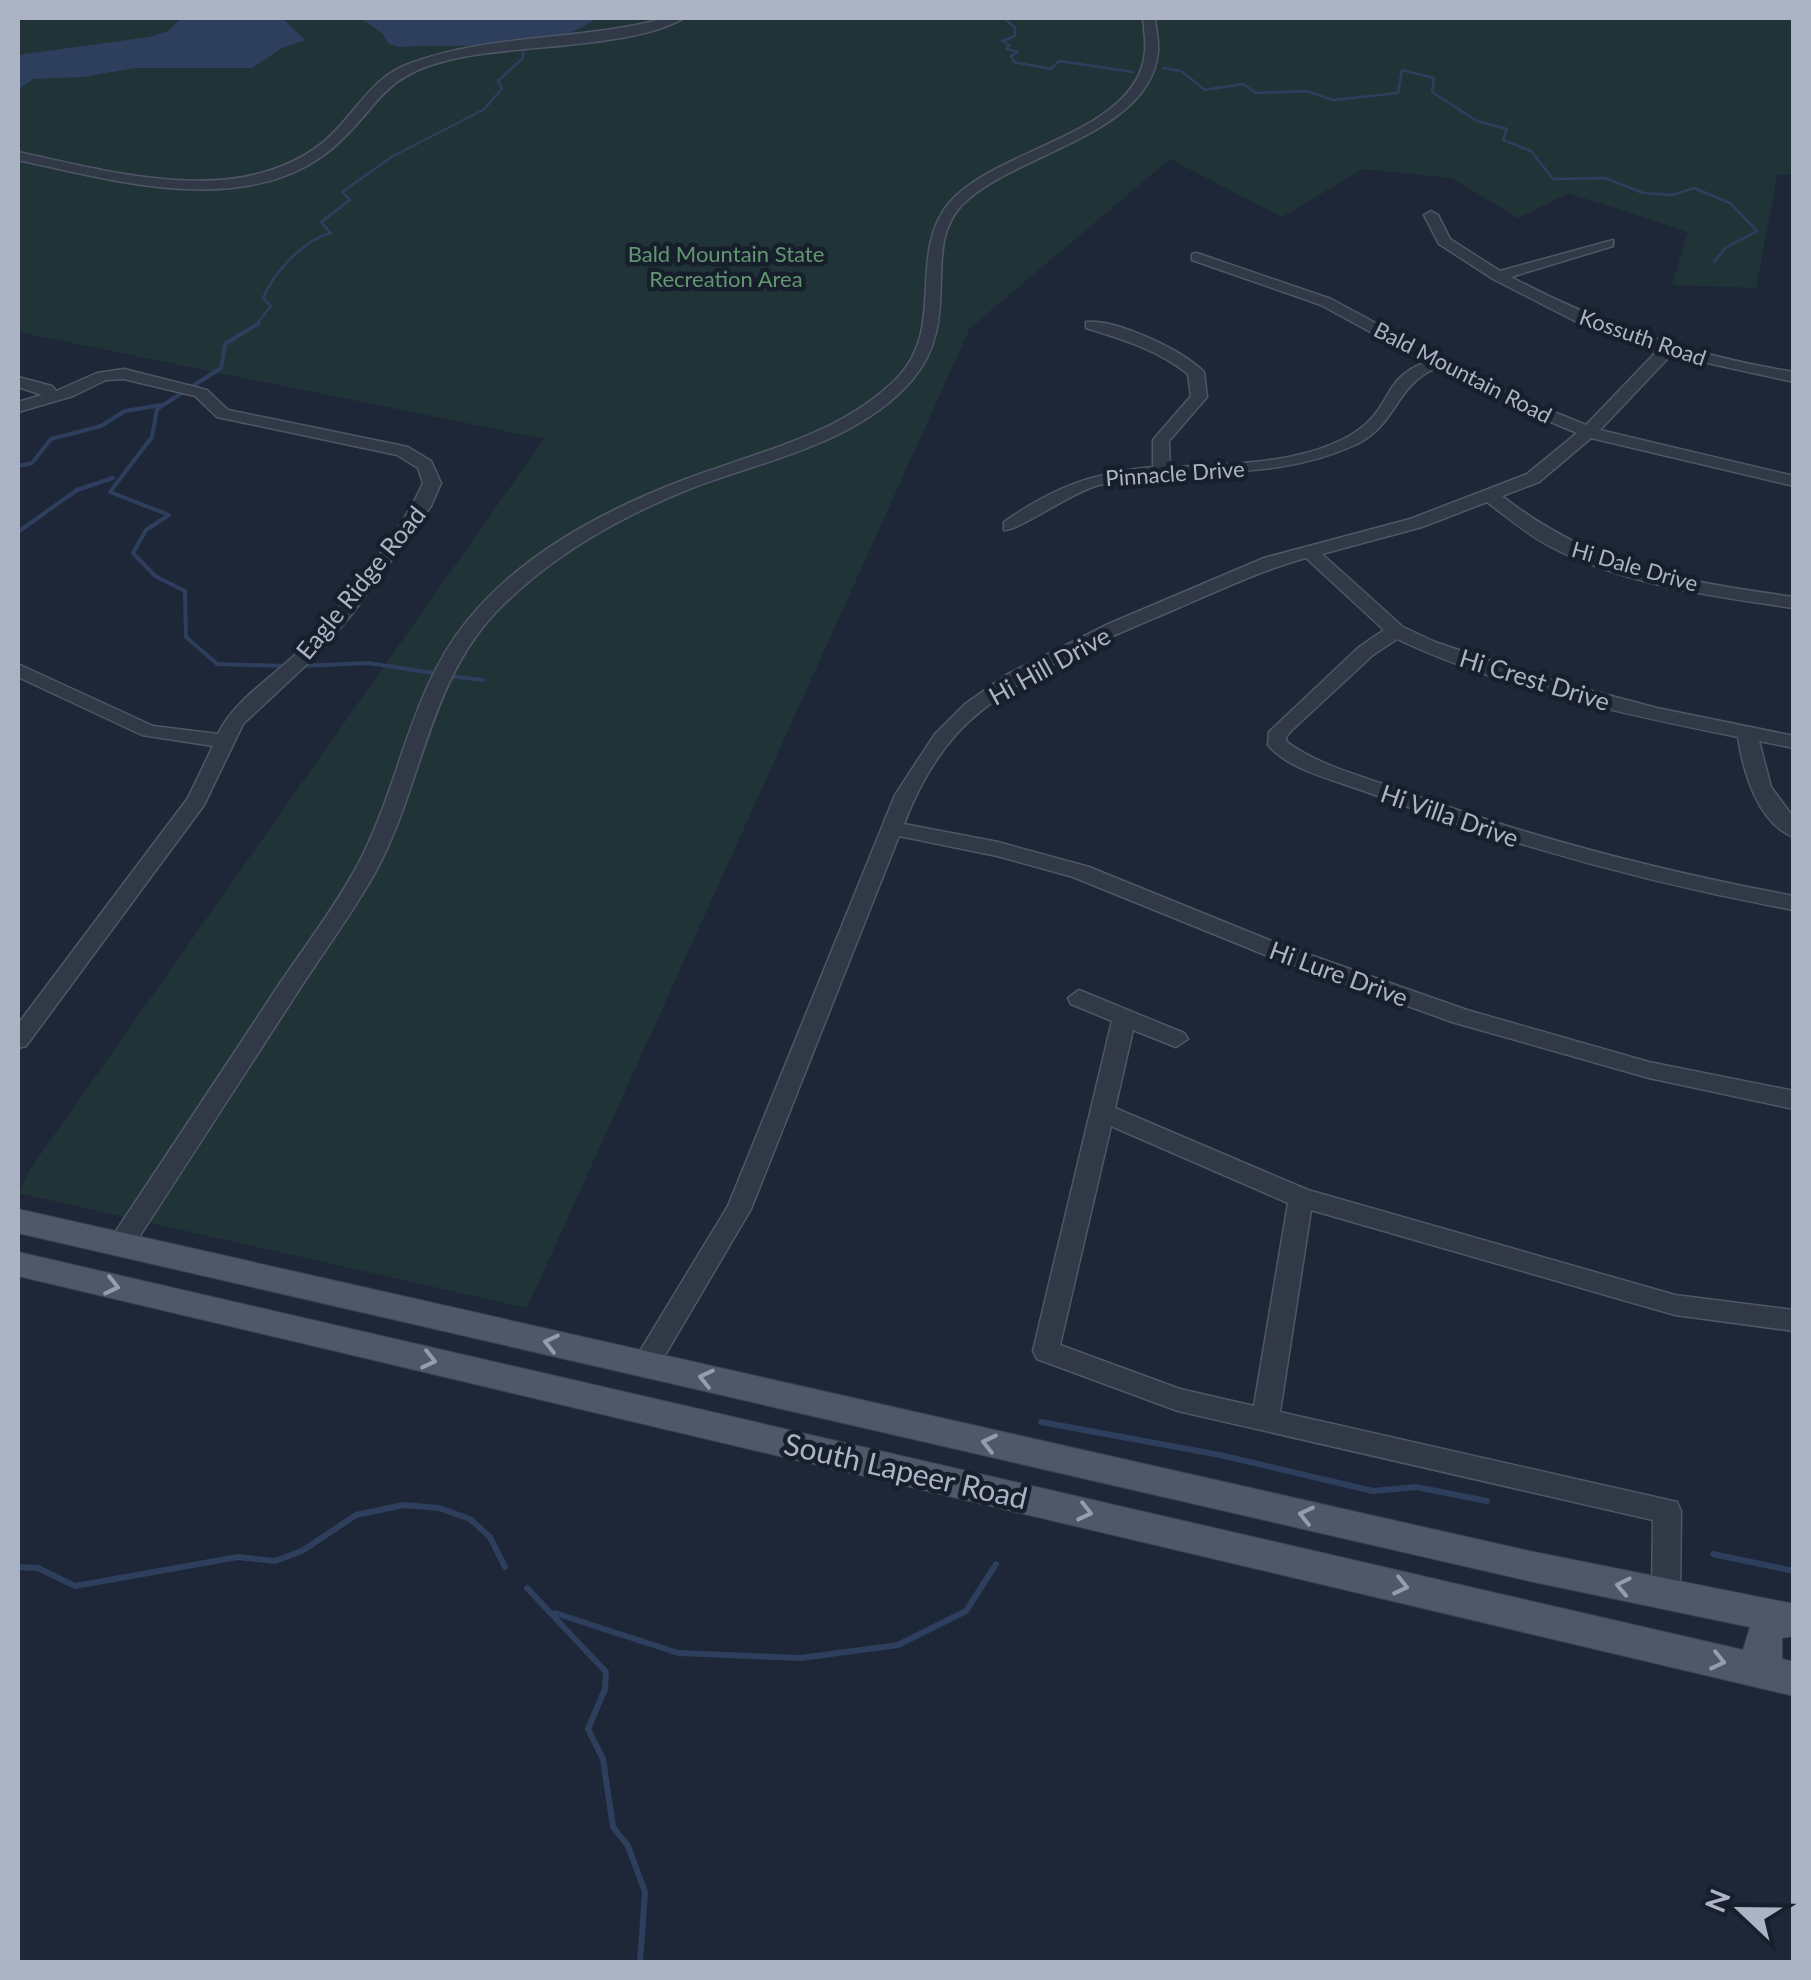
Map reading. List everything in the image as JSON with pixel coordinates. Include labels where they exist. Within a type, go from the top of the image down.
[{"type":"main road","name":"South Lapeer Road","points":[[18,1221],[921,1428],[1790,1619]]},
{"type":"main road","points":[[19,1265],[30,1244],[60,1230]]},
{"type":"main road","name":"South Lapeer Road","points":[[19,1265],[1781,1676]]},
{"type":"main road","points":[[888,1466],[918,1451],[921,1428]]},
{"type":"main road","points":[[1781,1676],[1763,1663],[1762,1639],[1767,1628],[1790,1619]]},
{"type":"street","points":[[18,156],[146,181],[183,184],[254,177],[313,157],[331,143],[377,87],[412,66],[463,54],[634,30],[678,18]]},
{"type":"street","points":[[121,1244],[365,870],[386,833],[448,660],[475,624],[538,564],[585,532],[656,497],[823,436],[871,408],[906,378],[935,330],[934,246],[944,218],[957,202],[994,174],[1080,133],[1134,94],[1154,54],[1148,18]]},
{"type":"street","name":"Kossuth Road","points":[[1431,215],[1444,241],[1500,276],[1594,324],[1666,350],[1794,377]]},
{"type":"street","points":[[1500,276],[1608,243]]},
{"type":"street","name":"Bald Mountain Road","points":[[1197,256],[1326,302],[1436,363],[1589,432],[1794,480]]},
{"type":"street","points":[[1091,325],[1157,346],[1196,372],[1198,398],[1161,440],[1162,472]]},
{"type":"street","name":"Hi Hill Drive","points":[[646,1364],[746,1195],[891,828],[920,767],[972,708],[1016,678],[1113,629],[1308,550],[1416,523],[1491,496],[1546,469],[1589,432],[1666,350]]},
{"type":"street","name":"Pinnacle Drive","points":[[1010,526],[1037,503],[1084,480],[1251,468],[1348,441],[1373,427],[1402,380],[1436,363]]},
{"type":"street","name":"Eagle Ridge Road","points":[[18,407],[103,376],[124,374],[201,393],[224,414],[402,451],[430,472],[432,483],[422,506],[345,610],[311,650],[245,708],[223,740],[197,800],[18,1040]]},
{"type":"street","points":[[18,382],[46,389],[53,397]]},
{"type":"street","name":"Hi Dale Drive","points":[[1491,496],[1532,527],[1582,554],[1686,583],[1794,603]]},
{"type":"street","name":"Hi Crest Drive","points":[[1308,550],[1396,631],[1525,679],[1748,735],[1794,742]]},
{"type":"street","name":"Hi Villa Drive","points":[[1396,631],[1366,651],[1284,727],[1276,736],[1278,745],[1294,756],[1400,799],[1494,832],[1611,867],[1794,903]]},
{"type":"street","points":[[18,670],[132,725],[170,736],[223,740]]},
{"type":"street","points":[[1748,735],[1755,778],[1774,812],[1794,830]]},
{"type":"street","name":"Hi Lure Drive","points":[[891,828],[984,845],[1081,872],[1307,962],[1460,1016],[1648,1070],[1794,1100]]},
{"type":"street","points":[[1079,998],[1176,1039]]},
{"type":"street","points":[[1124,1018],[1046,1351],[1178,1400],[1667,1511],[1666,1594]]},
{"type":"street","points":[[1101,1112],[1301,1198],[1676,1306],[1794,1321]]},
{"type":"street","points":[[1265,1421],[1301,1198]]},
{"type":"green space","name":"Bald Mountain State Recreation Area","points":[[18,18],[1793,18],[1793,174],[1777,175],[1756,288],[1672,285],[1688,232],[1568,193],[1518,218],[1452,178],[1363,169],[1282,217],[1170,159],[970,328],[527,1308],[18,1193],[31,1168],[544,439],[18,332]]},
{"type":"water","points":[[181,18],[282,18],[305,40],[282,48],[252,68],[135,68],[83,77],[33,79],[18,90],[18,55],[149,37],[168,31]]},
{"type":"water","points":[[360,18],[596,18],[577,30],[529,42],[400,47],[389,44],[382,33]]},
{"type":"waterway","points":[[1004,18],[1015,28],[1015,36],[1002,41],[1009,45],[1006,49],[1018,52],[1011,56],[1014,62],[1051,69],[1059,61],[1133,72]]},
{"type":"waterway","points":[[256,325],[271,306],[263,298],[282,268],[310,242],[331,233],[321,222],[350,200],[342,192],[393,156],[483,110],[502,89],[498,81],[523,58],[523,44]]},
{"type":"waterway","points":[[1164,68],[1181,71],[1205,90],[1243,84],[1256,93],[1306,91],[1333,100],[1398,93],[1402,70],[1434,78],[1432,92],[1477,121],[1507,129],[1503,140],[1531,151],[1553,179],[1605,178],[1643,193],[1672,195],[1694,188],[1730,203],[1757,231],[1725,248],[1714,262]]},
{"type":"waterway","points":[[256,325],[225,344],[221,368],[157,409],[152,437],[110,492],[169,515],[146,530],[133,553],[155,576],[185,591],[186,637],[217,664],[285,666]]},
{"type":"waterway","points":[[18,466],[32,463],[51,439],[101,426],[125,411],[161,405]]},
{"type":"waterway","points":[[18,532],[77,490],[113,478]]},
{"type":"waterway","points":[[301,666],[368,663],[439,674]]},
{"type":"waterway","points":[[450,676],[483,680]]},
{"type":"waterway","points":[[1041,1422],[1220,1455],[1373,1491],[1416,1487],[1487,1501]]},
{"type":"waterway","points":[[18,1567],[38,1568],[75,1586],[238,1557],[275,1561],[302,1551],[356,1515],[403,1505],[439,1508],[470,1519],[490,1537],[505,1567]]},
{"type":"waterway","points":[[1713,1554],[1794,1571]]},
{"type":"waterway","points":[[555,1613],[678,1653],[801,1658],[898,1645],[966,1611],[996,1564]]},
{"type":"waterway","points":[[527,1588],[606,1672],[605,1689],[588,1729],[603,1759],[613,1827],[628,1846],[645,1892],[640,1962]]}]
